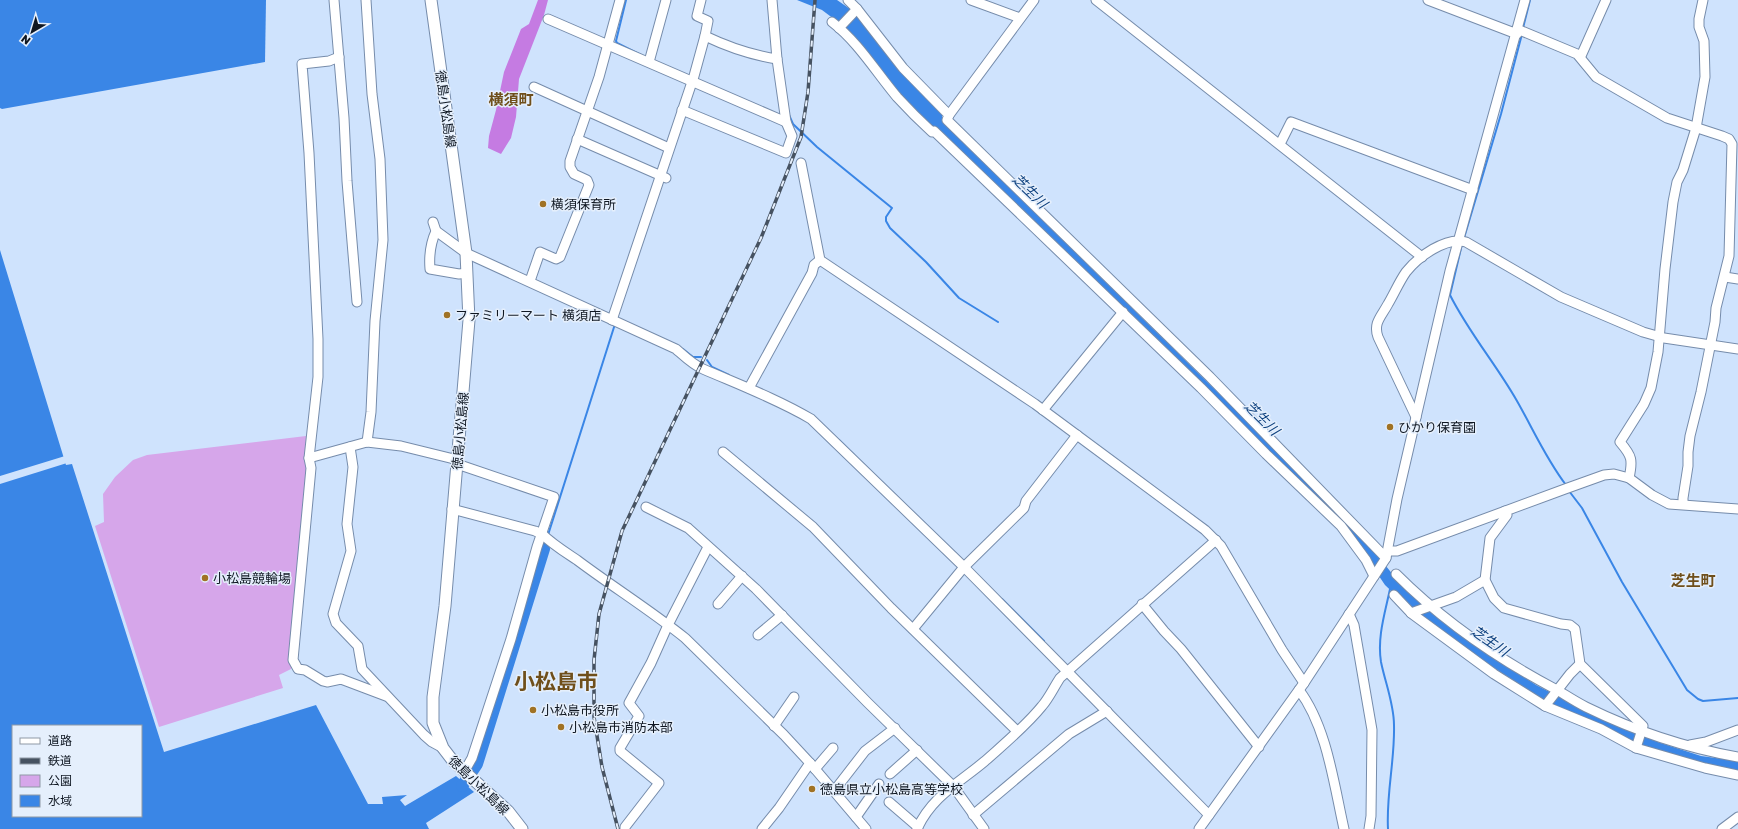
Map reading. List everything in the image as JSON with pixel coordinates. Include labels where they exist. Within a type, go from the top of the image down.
[{"type":"main road","name":"徳島小松島線","points":[[431,0],[466,253],[469,320],[458,462],[452,509],[445,606],[434,697],[433,723],[443,748],[463,771],[508,811],[522,829]]},
{"type":"street","points":[[334,0],[357,302]]},
{"type":"street","points":[[366,0],[372,94],[380,159],[383,240],[375,321],[371,412],[367,442]]},
{"type":"street","points":[[530,281],[540,252],[556,259],[560,257],[590,185],[588,180],[574,174],[570,167],[570,161],[588,111],[620,0]]},
{"type":"street","points":[[649,59],[666,0]]},
{"type":"street","points":[[615,321],[684,110],[705,36],[708,21],[696,16],[701,0]]},
{"type":"street","points":[[684,110],[786,153],[792,136],[786,122],[777,59],[772,0]]},
{"type":"street","points":[[848,0],[903,68],[949,115]]},
{"type":"street","points":[[971,0],[1020,18]]},
{"type":"street","points":[[1034,0],[949,115],[947,120],[1390,555]]},
{"type":"street","points":[[1096,0],[1422,257]]},
{"type":"street","points":[[1428,0],[1520,31],[1580,56],[1596,78],[1666,118],[1729,139],[1732,144],[1729,256],[1725,277],[1716,308],[1711,344],[1697,411],[1690,436],[1683,504]]},
{"type":"street","points":[[1199,829],[1301,687],[1375,575],[1390,555],[1397,498],[1416,417],[1462,241],[1473,190],[1520,31],[1525,0]]},
{"type":"street","points":[[1580,56],[1606,0]]},
{"type":"street","points":[[1629,478],[1632,457],[1620,442],[1644,404],[1651,388],[1658,352],[1658,336],[1674,197],[1677,182],[1683,170],[1696,128],[1705,77],[1704,41],[1699,27],[1703,0]]},
{"type":"street","points":[[856,10],[838,25],[897,97],[923,124],[932,132],[934,131],[950,146],[1123,312],[1341,526],[1375,575]]},
{"type":"street","points":[[548,19],[649,59],[786,122]]},
{"type":"street","points":[[705,36],[729,48],[777,59]]},
{"type":"street","points":[[338,57],[329,61],[302,64],[309,153],[318,339],[318,377],[309,458],[311,468],[293,660],[298,669],[305,670],[323,681],[328,682],[341,679],[386,696]]},
{"type":"street","points":[[534,87],[588,111],[672,145]]},
{"type":"street","points":[[1280,144],[1291,122],[1473,190]]},
{"type":"street","points":[[577,139],[663,176]]},
{"type":"street","points":[[801,163],[820,260],[943,341],[1043,410],[1132,474],[1216,540],[1279,644],[1320,729],[1344,829]]},
{"type":"street","points":[[467,273],[459,274],[430,269],[430,256],[434,226],[466,253],[676,349],[704,370],[750,386],[810,419],[966,565],[1209,815]]},
{"type":"street","points":[[1416,417],[1378,338],[1376,324],[1405,273],[1422,257],[1444,244],[1462,241],[1561,297],[1642,332],[1738,349]]},
{"type":"street","points":[[750,386],[812,273],[814,265],[820,260]]},
{"type":"street","points":[[1725,277],[1738,279]]},
{"type":"street","points":[[1043,410],[1123,312]]},
{"type":"street","points":[[913,629],[966,565],[1024,508],[1026,501],[1077,435]]},
{"type":"street","points":[[309,458],[367,442],[401,446],[458,462],[554,497],[546,538],[472,758],[463,771]]},
{"type":"street","points":[[350,447],[353,467],[347,524],[351,551],[333,614],[336,623],[358,646],[362,669],[424,735],[432,742],[443,748]]},
{"type":"street","points":[[723,452],[813,527],[913,629],[1017,731]]},
{"type":"street","points":[[1390,555],[1505,511],[1609,474],[1623,475],[1669,504],[1738,509]]},
{"type":"street","points":[[646,507],[688,528],[742,576],[953,786],[984,829]]},
{"type":"street","points":[[452,509],[546,538],[685,638],[813,766],[866,829]]},
{"type":"street","points":[[1505,511],[1507,515],[1490,538],[1485,580],[1494,598],[1504,608],[1561,624],[1570,625],[1576,629],[1580,664],[1643,726],[1636,746]]},
{"type":"street","points":[[889,802],[917,828],[933,803],[984,761],[1043,706],[1060,678],[1216,540]]},
{"type":"street","points":[[625,829],[624,827],[659,783],[622,754],[620,748],[639,716],[628,703],[650,663],[708,546]]},
{"type":"street","points":[[1396,574],[1430,606],[1471,638],[1516,668],[1557,692],[1642,731],[1688,746],[1738,757]]},
{"type":"street","points":[[718,604],[742,576]]},
{"type":"street","points":[[1412,612],[1456,597],[1485,580]]},
{"type":"street","points":[[1394,595],[1412,612],[1494,674],[1546,704],[1636,746],[1704,768],[1738,775]]},
{"type":"street","points":[[1142,604],[1181,649],[1259,747]]},
{"type":"street","points":[[1349,614],[1354,625],[1372,730],[1371,816],[1369,829]]},
{"type":"street","points":[[758,635],[782,615]]},
{"type":"street","points":[[1546,704],[1580,664]]},
{"type":"street","points":[[774,726],[794,697]]},
{"type":"street","points":[[974,815],[1069,734],[1107,711]]},
{"type":"street","points":[[834,791],[865,752],[895,728]]},
{"type":"street","points":[[1688,746],[1706,742],[1738,730]]},
{"type":"street","points":[[762,829],[813,766],[832,748]]},
{"type":"street","points":[[890,774],[917,750]]},
{"type":"street","points":[[856,817],[880,784]]},
{"type":"street","points":[[1722,829],[1738,817]]},
{"type":"green space","name":"小松島競輪場","points":[[306,436],[305,463],[307,468],[291,669],[279,675],[283,688],[159,727],[95,526],[104,522],[103,494],[115,477],[133,460],[147,455]]},
{"type":"shaded area","points":[[538,0],[548,0],[544,15],[519,79],[516,117],[511,138],[501,154],[488,148],[489,136],[504,72],[521,29],[529,24]]},
{"type":"water","points":[[0,0],[266,0],[265,62],[2,109],[0,108]]},
{"type":"water","points":[[797,0],[837,0],[850,9],[859,18],[910,82],[942,115],[942,122],[1242,416],[1369,545],[1394,576],[1469,641],[1536,685],[1621,728],[1628,729],[1658,742],[1701,756],[1738,761],[1738,773],[1652,750],[1535,698],[1528,690],[1439,632],[1409,608],[1385,585],[1352,536],[915,111],[838,22],[822,10]]},
{"type":"water","points":[[0,250],[66,465],[72,464],[164,752],[316,705],[368,804],[383,804],[382,797],[407,795],[400,800],[405,806],[456,776],[474,792],[426,823],[429,829],[0,829]]},
{"type":"pier","points":[[65,456],[67,463],[0,484],[0,476]]},
{"type":"waterway","points":[[626,0],[616,41],[617,43],[641,55]]},
{"type":"waterway","points":[[1523,28],[1530,0]]},
{"type":"waterway","points":[[1464,238],[1501,114],[1522,34]]},
{"type":"waterway","points":[[789,115],[793,124],[817,147],[892,208],[886,217],[886,221],[890,228],[926,262],[959,298],[998,322]]},
{"type":"waterway","points":[[1462,244],[1450,295],[1457,309],[1509,387],[1546,454],[1566,485]]},
{"type":"waterway","points":[[548,535],[615,324]]},
{"type":"waterway","points":[[683,349],[693,357],[701,357]]},
{"type":"waterway","points":[[707,360],[712,367],[729,375]]},
{"type":"waterway","points":[[839,440],[854,455]]},
{"type":"waterway","points":[[1569,491],[1582,508],[1622,582],[1687,690],[1703,701],[1738,698]]},
{"type":"waterway","points":[[544,549],[546,541]]},
{"type":"waterway","points":[[462,786],[477,764],[544,549]]},
{"type":"waterway","points":[[1388,829],[1388,803],[1394,738],[1394,717],[1381,662],[1380,643],[1382,625],[1390,589]]},
{"type":"waterway","points":[[1002,599],[1044,641]]},
{"type":"railway","points":[[618,829],[602,767],[594,717],[594,660],[599,614],[622,531],[761,238],[801,137],[808,92],[815,0]]},
{"type":"place","name":"横須保育所","points":[[543,204]]},
{"type":"place","name":"ファミリーマート 横須店","points":[[447,315]]},
{"type":"place","name":"ひかり保育園","points":[[1390,427]]},
{"type":"place","name":"小松島競輪場","points":[[205,578]]},
{"type":"place","name":"小松島市役所","points":[[533,710]]},
{"type":"place","name":"小松島市消防本部","points":[[561,727]]},
{"type":"place","name":"徳島県立小松島高等学校","points":[[812,789]]},
{"type":"district","name":"横須町","points":[[511,100]]},
{"type":"district","name":"芝生町","points":[[1693,581]]},
{"type":"district","name":"小松島市","points":[[556,682]]},
{"type":"water label","name":"芝生川","points":[[1030,191]]},
{"type":"water label","name":"芝生川","points":[[1262,418]]},
{"type":"water label","name":"芝生川","points":[[1490,641]]}]
